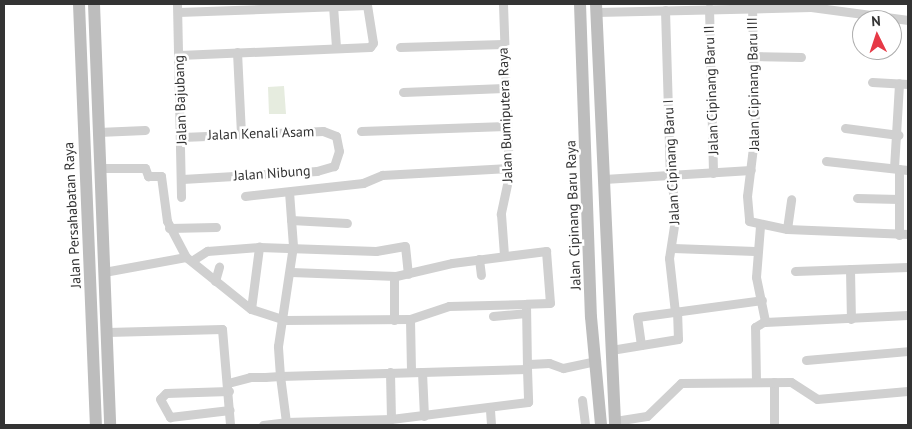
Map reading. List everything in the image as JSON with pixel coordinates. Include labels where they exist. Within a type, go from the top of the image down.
[{"type":"street","name":"Jalan Persahabatan Raya","points":[[80,4],[96,424]]},
{"type":"street","points":[[94,4],[110,423],[96,424]]},
{"type":"street","name":"Jalan Bumiputera Raya","points":[[502,4],[504,88],[509,168],[501,214],[504,256]]},
{"type":"street","name":"Jalan Cipinang Baru Raya","points":[[580,4],[596,361],[601,425]]},
{"type":"street","points":[[333,6],[336,47]]},
{"type":"street","points":[[178,8],[369,6],[372,45],[179,55]]},
{"type":"street","points":[[908,20],[828,6],[665,10],[596,8],[615,423],[647,416],[681,383],[774,382],[796,384],[813,399],[908,391]]},
{"type":"street","name":"Jalan Cipinang Baru III","points":[[752,7],[754,56],[752,170],[747,196],[749,220],[760,226]]},
{"type":"street","name":"Jalan Bajubang","points":[[178,8],[182,137],[181,197]]},
{"type":"street","name":"Jalan Cipinang Baru II","points":[[709,8],[713,173]]},
{"type":"street","name":"Jalan Cipinang Baru I","points":[[641,345],[678,339],[669,258],[673,248],[676,213],[670,174],[665,10]]},
{"type":"street","points":[[400,48],[503,44]]},
{"type":"street","points":[[237,52],[241,133]]},
{"type":"street","points":[[81,54],[96,53]]},
{"type":"street","points":[[754,56],[801,57]]},
{"type":"street","points":[[765,322],[755,251],[760,226],[904,235],[899,199],[904,83],[872,82]]},
{"type":"street","points":[[403,92],[504,88]]},
{"type":"street","points":[[361,131],[506,126]]},
{"type":"street","points":[[845,128],[902,132]]},
{"type":"street","points":[[98,132],[146,130]]},
{"type":"street","name":"Jalan Kenali Asam","points":[[182,137],[323,131],[337,139]]},
{"type":"street","name":"Jalan Nibung","points":[[182,178],[317,171],[334,166],[338,158],[337,139]]},
{"type":"street","points":[[826,161],[900,169]]},
{"type":"street","points":[[100,168],[145,168],[148,176],[161,176],[169,228],[190,258],[215,281],[251,309],[284,320],[410,319],[449,306],[550,302],[547,252],[504,256],[394,276],[291,272]]},
{"type":"street","points":[[246,196],[367,182],[382,175],[509,168]]},
{"type":"street","points":[[604,180],[670,174],[752,170]]},
{"type":"street","points":[[286,422],[280,376],[279,335],[284,320],[293,246],[289,192]]},
{"type":"street","points":[[857,198],[899,199]]},
{"type":"street","points":[[787,229],[791,199]]},
{"type":"street","points":[[292,220],[347,223]]},
{"type":"street","points":[[169,228],[216,227]]},
{"type":"street","points":[[104,272],[190,258],[207,252],[259,246],[376,251],[405,246],[408,274]]},
{"type":"street","points":[[251,309],[259,246]]},
{"type":"street","points":[[673,248],[755,251]]},
{"type":"street","points":[[479,260],[481,275]]},
{"type":"street","points":[[215,281],[219,267]]},
{"type":"street","points":[[795,271],[908,267]]},
{"type":"street","points":[[850,269],[851,319]]},
{"type":"street","points":[[394,276],[394,320]]},
{"type":"street","points":[[611,350],[641,345],[637,317],[762,300]]},
{"type":"street","points":[[263,425],[286,422],[299,424],[391,419],[527,405],[526,304]]},
{"type":"street","points":[[493,316],[526,314]]},
{"type":"street","points":[[756,382],[755,327],[765,322],[908,315]]},
{"type":"street","points":[[410,319],[411,372]]},
{"type":"street","points":[[107,332],[219,326],[224,334],[230,425]]},
{"type":"street","points":[[806,360],[908,352]]},
{"type":"street","points":[[230,410],[170,417],[160,399],[166,393],[228,387],[280,376],[528,367],[549,363],[563,368],[596,361]]},
{"type":"street","points":[[390,372],[391,419]]},
{"type":"street","points":[[422,372],[424,416]]},
{"type":"street","points":[[774,382],[774,425]]},
{"type":"street","points":[[582,400],[585,425]]},
{"type":"street","points":[[490,410],[491,425]]},
{"type":"shaded area","points":[[284,86],[286,114],[269,114],[268,87]]}]
